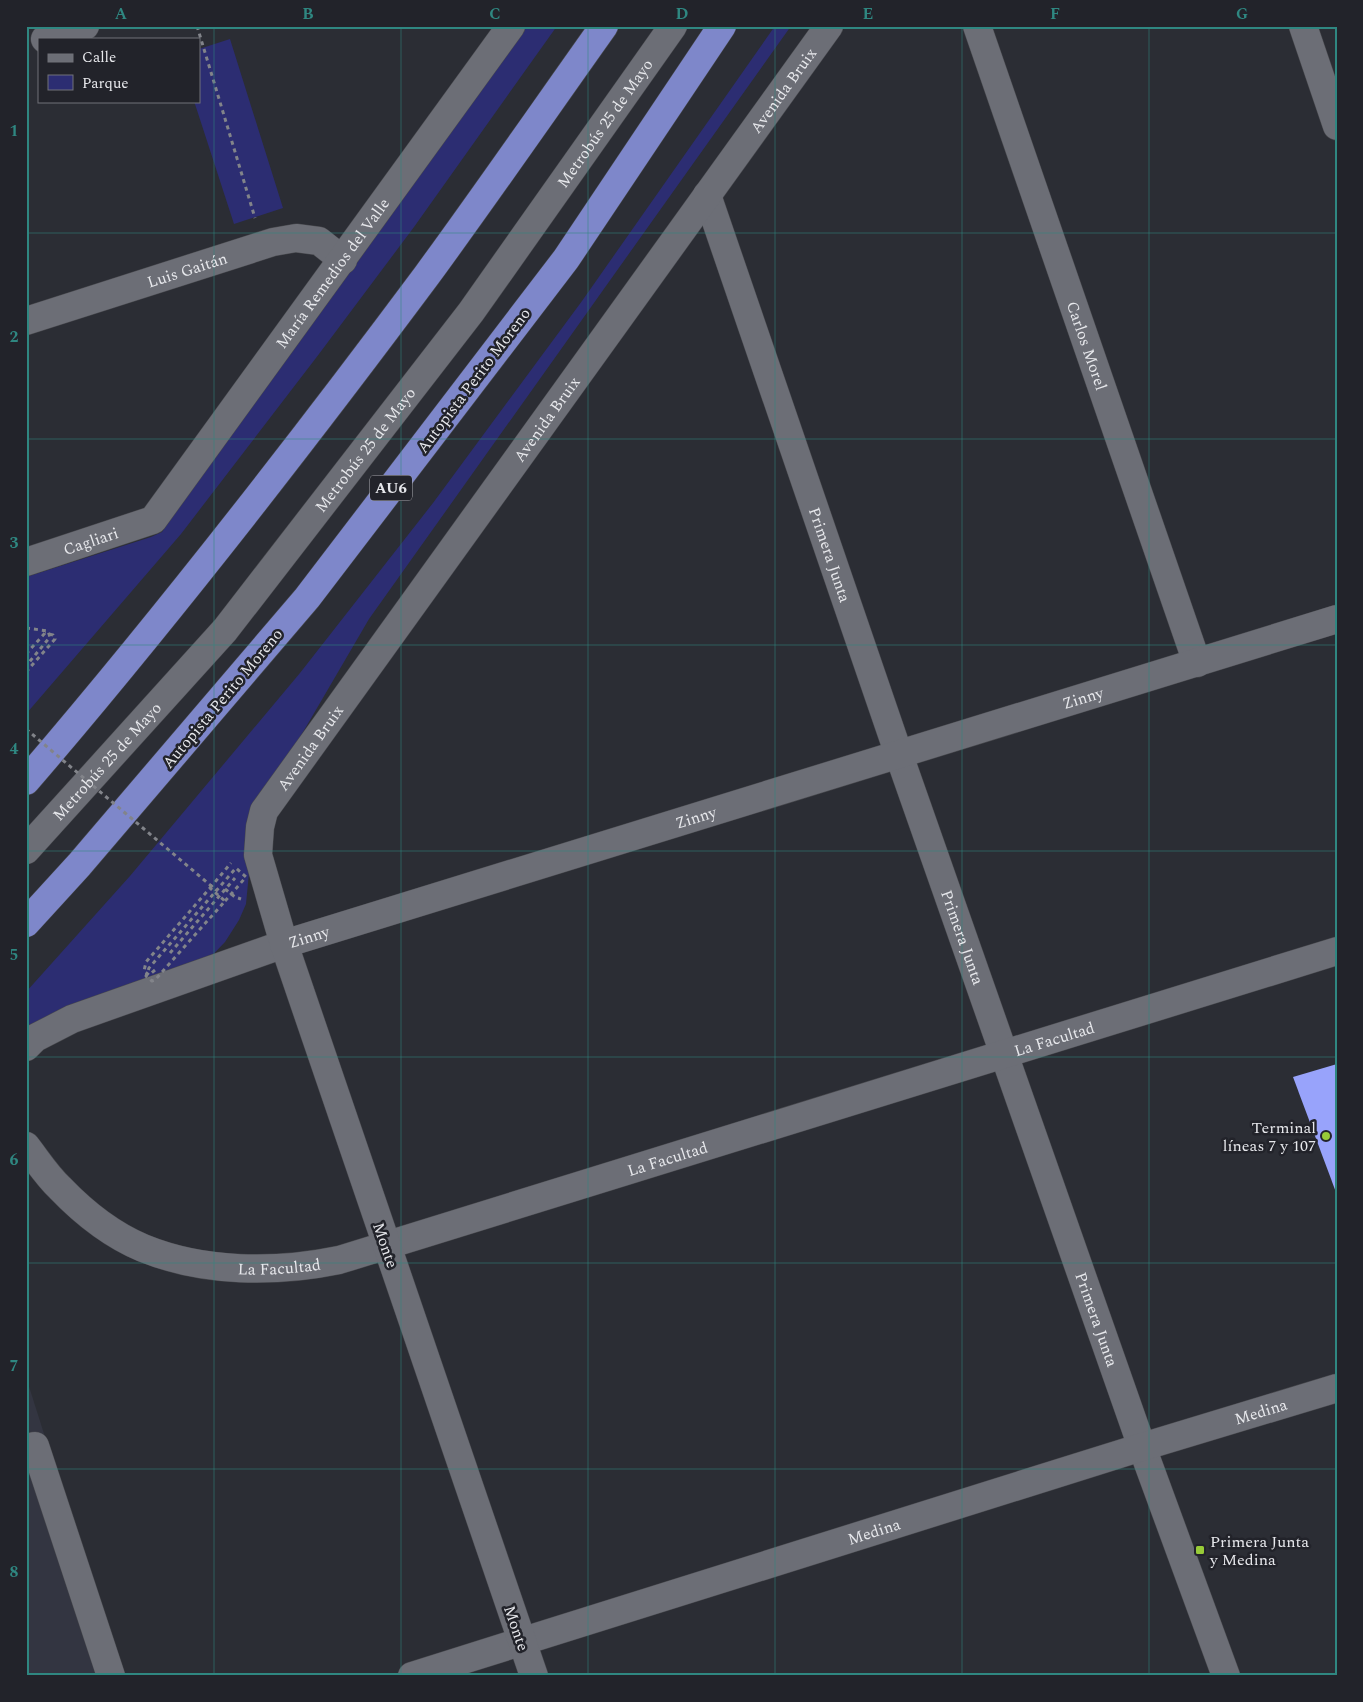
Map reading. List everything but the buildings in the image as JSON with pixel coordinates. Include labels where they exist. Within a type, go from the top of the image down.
[{"type":"highway","points":[[26,781],[96,700],[233,529],[427,274],[604,26]]},
{"type":"highway","name":"Autopista Perito Moreno","points":[[26,923],[79,865],[307,598],[566,259],[722,26]]},
{"type":"street","points":[[48,38],[85,26]]},
{"type":"street","name":"María Remedios del Valle","points":[[153,520],[511,26]]},
{"type":"street","name":"Metrobús 25 de Mayo","points":[[26,850],[225,630],[471,312],[673,26]]},
{"type":"street","name":"Avenida Bruix","points":[[264,811],[828,26]]},
{"type":"street","name":"Carlos Morel","points":[[978,26],[1197,663]]},
{"type":"street","points":[[1303,26],[1337,126]]},
{"type":"street","points":[[26,44],[38,40]]},
{"type":"street","name":"Primera Junta","points":[[707,195],[899,755],[1142,1448],[1226,1676]]},
{"type":"street","name":"Luis Gaitán","points":[[26,321],[264,244],[296,238],[319,241],[342,260]]},
{"type":"street","name":"Cagliari","points":[[26,562],[153,520]]},
{"type":"street","name":"Zinny","points":[[26,1047],[35,1038],[72,1018],[284,944],[1337,619]]},
{"type":"street","name":"Monte","points":[[264,811],[260,827],[258,855],[284,944],[534,1676]]},
{"type":"street","name":"La Facultad","points":[[26,1146],[59,1187],[84,1210],[114,1232],[143,1248],[179,1260],[226,1267],[282,1268],[310,1266],[339,1260],[386,1246],[1337,951]]},
{"type":"street","name":"Medina","points":[[412,1676],[1337,1388]]},
{"type":"street","points":[[26,1448],[35,1446],[111,1676]]},
{"type":"path","points":[[197,26],[264,244]]},
{"type":"path","points":[[26,628],[48,631],[50,638],[26,666]]},
{"type":"path","points":[[26,654],[45,633],[53,635],[55,638],[26,672]]},
{"type":"path","points":[[26,728],[216,890]]},
{"type":"path","points":[[162,963],[149,976],[144,971],[146,962],[232,862],[241,871]]},
{"type":"path","points":[[236,868],[246,877],[158,978],[152,981],[149,979],[146,976],[149,968],[216,890],[236,868]]},
{"type":"path","points":[[210,888],[225,901]]},
{"type":"path","points":[[168,956],[225,889]]},
{"type":"shaded area","points":[[26,1377],[121,1676],[26,1676]]},
{"type":"green space","points":[[526,26],[557,26],[414,227],[181,534],[26,714],[26,577],[162,532],[202,473]]},
{"type":"green space","points":[[775,26],[791,26],[369,619],[275,780],[251,852],[246,904],[239,920],[225,942],[198,970],[26,1032],[26,992],[130,876],[300,673],[433,503],[582,301]]},
{"type":"green space","points":[[230,39],[283,208],[234,224],[194,102],[200,102],[200,49]]},
{"type":"place","name":"Terminal líneas 7 y 107","points":[[1326,1136]]},
{"type":"place","name":"Primera Junta y Medina","points":[[1200,1550]]}]
